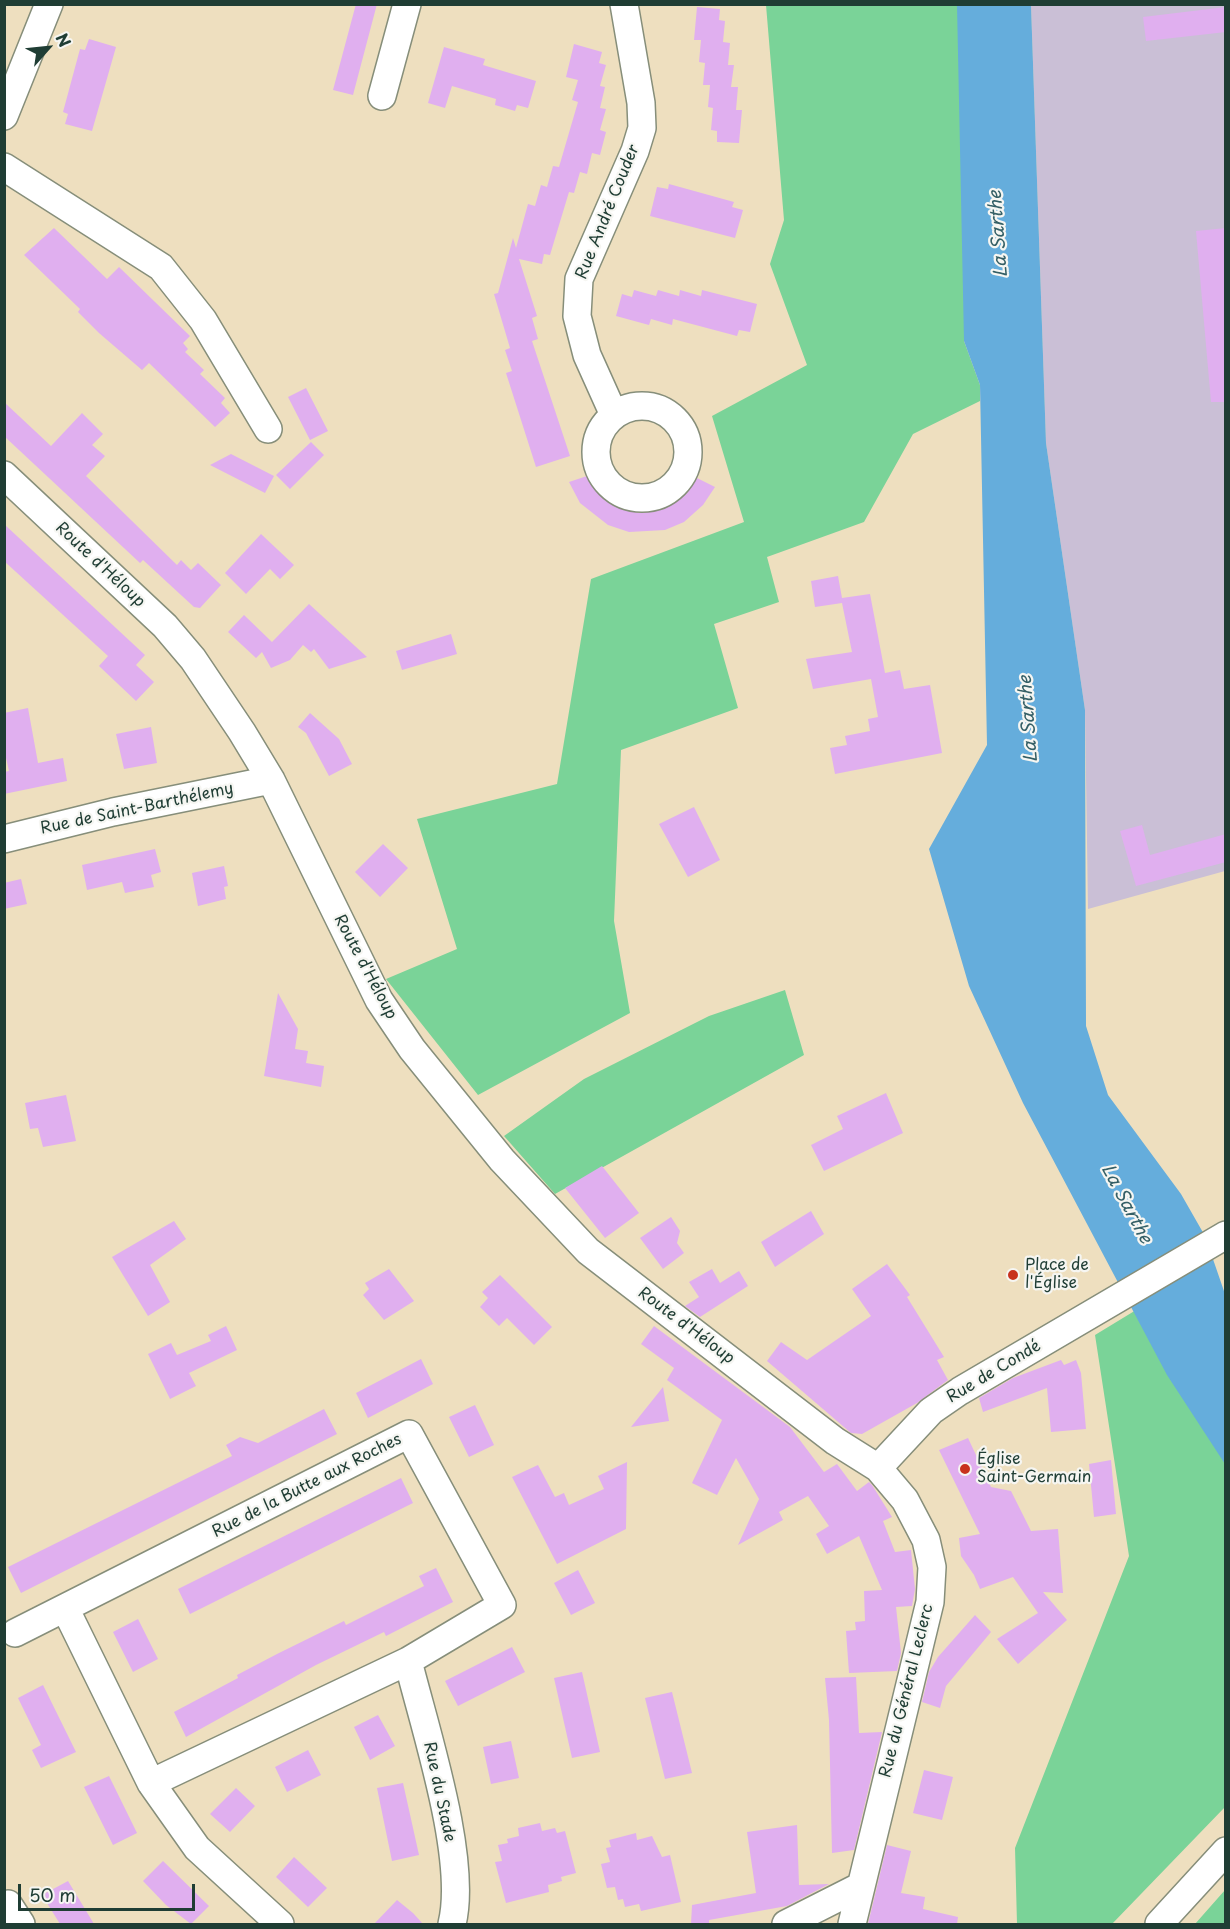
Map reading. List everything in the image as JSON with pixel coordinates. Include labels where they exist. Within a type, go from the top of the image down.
[{"type":"street","points":[[4,116],[49,4]]},
{"type":"street","points":[[381,96],[407,4]]},
{"type":"street","name":"Rue André Couder","points":[[614,415],[587,355],[577,316],[579,279],[635,151],[642,128],[641,103],[624,4]]},
{"type":"street","points":[[4,167],[162,267],[202,320],[268,429]]},
{"type":"street","name":"Route d'Héloup","points":[[4,475],[165,626],[193,659],[271,780],[379,999],[412,1049],[502,1160],[588,1251],[836,1441],[878,1468]]},
{"type":"street","name":"Rue de Saint-Barthélemy","points":[[4,839],[113,812],[271,780]]},
{"type":"street","name":"Rue de Condé","points":[[878,1468],[931,1411],[1223,1235]]},
{"type":"street","name":"Rue de la Butte aux Roches","points":[[15,1633],[409,1434],[502,1605],[408,1661],[151,1783]]},
{"type":"street","name":"Rue du Général Leclerc","points":[[852,1924],[930,1602],[932,1568],[926,1540],[905,1500],[878,1468]]},
{"type":"street","points":[[65,1608],[151,1783],[197,1848],[280,1924]]},
{"type":"street","name":"Rue du Stade","points":[[408,1661],[448,1824],[456,1882],[452,1924]]},
{"type":"street","points":[[1159,1924],[1226,1851]]},
{"type":"street","points":[[786,1924],[861,1886]]},
{"type":"shaded area","points":[[1031,5],[1225,5],[1225,871],[1088,909],[1085,710],[1046,443]]},
{"type":"green space","points":[[766,5],[979,5],[964,341],[980,385],[980,401],[913,434],[864,522],[767,557],[779,602],[714,624],[738,708],[621,750],[614,921],[630,1013],[478,1095],[386,979],[457,949],[417,819],[557,784],[591,579],[744,522],[712,416],[807,365],[770,264],[784,220]]},
{"type":"green space","points":[[785,990],[804,1055],[555,1194],[504,1136],[584,1079],[709,1016]]},
{"type":"green space","points":[[1141,1307],[1225,1440],[1225,1807],[1112,1924],[1017,1924],[1015,1848],[1129,1556],[1095,1335]]},
{"type":"green space","points":[[1225,1890],[1225,1924],[1195,1924]]},
{"type":"water","name":"La Sarthe","points":[[957,5],[1031,5],[1046,443],[1085,710],[1086,1026],[1108,1095],[1181,1194],[1205,1236],[1225,1294],[1225,1464],[1167,1375],[1023,1103],[969,986],[929,849],[987,745],[980,385],[964,341]]},
{"type":"building","points":[[356,4],[377,4],[353,95],[333,90]]},
{"type":"building","points":[[697,7],[720,9],[719,20],[725,21],[723,42],[730,43],[728,65],[734,65],[731,87],[738,87],[736,110],[742,110],[739,143],[717,142],[717,131],[711,130],[713,108],[708,107],[710,85],[703,85],[705,63],[699,62],[701,40],[694,40]]},
{"type":"building","points":[[1226,7],[1226,32],[1146,41],[1143,17]]},
{"type":"building","points":[[89,39],[116,47],[92,131],[65,124],[68,114],[63,112],[80,49],[85,50]]},
{"type":"building","points":[[574,44],[602,52],[599,63],[606,65],[600,86],[605,87],[600,108],[606,109],[600,130],[606,132],[600,155],[592,153],[587,174],[580,172],[574,193],[569,192],[550,255],[544,254],[542,264],[519,259],[537,316],[532,318],[538,339],[532,341],[570,456],[536,467],[506,373],[512,371],[505,350],[510,348],[494,294],[498,293],[513,238],[516,248],[528,204],[535,206],[541,185],[547,187],[553,166],[559,167],[578,102],[572,100],[578,80],[566,77]]},
{"type":"building","points":[[444,47],[485,59],[483,65],[536,81],[528,108],[517,105],[515,111],[495,105],[496,99],[452,86],[445,108],[428,103]]},
{"type":"building","points":[[669,184],[734,202],[732,207],[743,210],[735,238],[650,216],[657,187],[668,189]]},
{"type":"building","points":[[54,228],[107,279],[119,267],[190,336],[183,343],[188,349],[185,352],[204,370],[200,374],[225,398],[221,403],[230,413],[215,427],[149,363],[142,370],[99,333],[78,312],[80,309],[24,255]]},
{"type":"building","points":[[1226,228],[1226,402],[1211,402],[1196,231]]},
{"type":"building","points":[[634,290],[656,296],[658,290],[679,296],[680,290],[701,296],[702,290],[757,304],[750,332],[739,330],[737,336],[673,319],[672,325],[651,319],[649,325],[616,316],[622,294],[632,297]]},
{"type":"building","points":[[306,388],[328,431],[310,440],[288,397]]},
{"type":"building","points":[[4,402],[51,446],[82,413],[103,434],[92,445],[105,456],[86,476],[177,565],[181,560],[191,570],[198,563],[221,585],[200,608],[194,607],[143,560],[140,563],[4,436]]},
{"type":"building","points":[[311,442],[324,455],[290,489],[276,475]]},
{"type":"building","points":[[231,454],[274,476],[265,493],[210,465]]},
{"type":"building","points":[[587,476],[609,503],[624,510],[640,513],[658,510],[673,504],[687,493],[697,478],[715,487],[703,505],[684,522],[665,530],[629,532],[608,525],[580,503],[569,482]]},
{"type":"building","points":[[4,524],[145,655],[136,665],[154,682],[136,701],[99,666],[108,656],[4,561]]},
{"type":"building","points":[[261,534],[294,565],[280,579],[270,569],[246,594],[225,573]]},
{"type":"building","points":[[838,576],[842,598],[870,594],[885,673],[900,670],[904,689],[930,685],[942,753],[835,774],[830,748],[847,745],[845,736],[870,731],[868,719],[878,717],[871,679],[813,689],[806,659],[852,652],[842,603],[815,607],[811,581]]},
{"type":"building","points":[[309,604],[367,657],[329,669],[314,649],[311,652],[303,645],[290,660],[271,668],[262,652],[256,658],[228,632],[244,615],[272,642]]},
{"type":"building","points":[[451,634],[457,654],[402,670],[396,651]]},
{"type":"building","points":[[28,708],[38,763],[63,758],[67,781],[4,794],[4,772],[9,771],[4,749],[4,713]]},
{"type":"building","points":[[310,713],[339,739],[352,764],[329,776],[306,733],[298,727]]},
{"type":"building","points":[[151,727],[157,763],[124,769],[116,734]]},
{"type":"building","points":[[694,807],[720,860],[688,877],[659,824]]},
{"type":"building","points":[[1142,825],[1150,855],[1226,834],[1226,862],[1136,886],[1120,831]]},
{"type":"building","points":[[383,844],[408,868],[380,897],[355,872]]},
{"type":"building","points":[[155,849],[161,872],[151,875],[154,887],[125,893],[122,882],[87,890],[82,865]]},
{"type":"building","points":[[224,866],[228,886],[224,887],[226,899],[198,906],[192,873]]},
{"type":"building","points":[[21,879],[27,904],[4,909],[4,883]]},
{"type":"building","points":[[278,993],[298,1029],[295,1049],[308,1051],[306,1063],[324,1066],[321,1087],[264,1076]]},
{"type":"building","points":[[886,1093],[903,1133],[824,1171],[811,1145],[843,1129],[837,1116]]},
{"type":"building","points":[[66,1095],[76,1141],[43,1147],[38,1128],[30,1129],[25,1103]]},
{"type":"building","points":[[602,1166],[639,1213],[605,1238],[565,1188]]},
{"type":"building","points":[[811,1211],[824,1234],[775,1267],[761,1242]]},
{"type":"building","points":[[671,1217],[680,1231],[677,1243],[684,1253],[663,1269],[640,1238]]},
{"type":"building","points":[[174,1221],[186,1239],[150,1265],[170,1302],[148,1316],[112,1257]]},
{"type":"building","points":[[887,1264],[910,1295],[907,1297],[944,1357],[937,1360],[948,1380],[917,1403],[862,1434],[851,1433],[767,1361],[781,1342],[807,1360],[871,1316],[852,1289]]},
{"type":"building","points":[[389,1269],[414,1301],[384,1320],[363,1295],[369,1289],[365,1283]]},
{"type":"building","points":[[712,1269],[720,1283],[739,1271],[748,1286],[700,1317],[685,1306],[699,1297],[689,1282]]},
{"type":"building","points":[[500,1275],[552,1327],[534,1345],[507,1318],[499,1326],[480,1307],[488,1298],[482,1292]]},
{"type":"building","points":[[226,1326],[237,1350],[189,1373],[196,1386],[170,1399],[148,1354],[171,1343],[177,1355],[211,1341],[208,1335]]},
{"type":"building","points":[[654,1326],[790,1427],[824,1472],[837,1464],[857,1491],[869,1482],[872,1485],[892,1517],[883,1521],[895,1552],[911,1550],[915,1589],[912,1606],[896,1607],[901,1653],[897,1671],[849,1673],[846,1631],[856,1630],[855,1622],[865,1621],[864,1591],[882,1590],[859,1536],[827,1554],[816,1534],[829,1526],[808,1496],[779,1512],[783,1520],[738,1545],[759,1499],[736,1458],[717,1495],[692,1483],[722,1420],[667,1380],[674,1368],[641,1344]]},
{"type":"building","points":[[421,1359],[433,1384],[368,1418],[356,1393]]},
{"type":"building","points":[[1061,1360],[1064,1365],[1076,1360],[1081,1373],[1086,1429],[1051,1432],[1047,1388],[983,1412],[979,1398],[1013,1378]]},
{"type":"building","points":[[663,1387],[669,1421],[631,1427]]},
{"type":"building","points":[[475,1405],[494,1445],[469,1457],[449,1417]]},
{"type":"building","points":[[324,1409],[337,1434],[21,1593],[8,1567],[232,1456],[226,1445],[240,1437],[258,1443]]},
{"type":"building","points":[[968,1438],[991,1487],[1011,1491],[1031,1531],[1058,1529],[1063,1593],[1043,1592],[1067,1620],[1018,1664],[997,1639],[1038,1613],[1013,1577],[980,1589],[961,1556],[959,1538],[980,1534],[939,1450]]},
{"type":"building","points":[[1111,1460],[1116,1514],[1094,1517],[1089,1464]]},
{"type":"building","points":[[627,1462],[626,1529],[557,1564],[512,1477],[538,1465],[555,1497],[564,1493],[569,1505],[604,1489],[598,1476]]},
{"type":"building","points":[[401,1478],[413,1503],[190,1614],[178,1589]]},
{"type":"building","points":[[436,1568],[453,1602],[386,1636],[384,1632],[316,1665],[186,1737],[174,1712],[277,1654],[344,1621],[346,1625],[424,1586],[419,1576]]},
{"type":"building","points":[[578,1570],[595,1603],[571,1615],[554,1583]]},
{"type":"building","points":[[975,1615],[991,1632],[946,1686],[940,1708],[922,1702],[929,1672],[938,1657]]},
{"type":"building","points":[[138,1619],[158,1659],[133,1672],[113,1632]]},
{"type":"building","points":[[512,1647],[525,1672],[458,1706],[445,1681]]},
{"type":"building","points":[[582,1672],[600,1752],[572,1758],[554,1678]]},
{"type":"building","points":[[856,1677],[859,1733],[882,1732],[854,1850],[832,1853],[829,1720],[825,1678]]},
{"type":"building","points":[[43,1685],[76,1752],[41,1768],[32,1750],[41,1745],[18,1698]]},
{"type":"building","points":[[672,1692],[692,1773],[665,1779],[645,1698]]},
{"type":"building","points":[[378,1715],[395,1746],[370,1760],[354,1727]]},
{"type":"building","points":[[511,1741],[519,1778],[491,1784],[483,1747]]},
{"type":"building","points":[[308,1750],[321,1775],[287,1792],[275,1767]]},
{"type":"building","points":[[924,1770],[953,1777],[942,1820],[913,1813]]},
{"type":"building","points":[[109,1776],[137,1833],[113,1845],[84,1787]]},
{"type":"building","points":[[403,1783],[419,1855],[392,1861],[377,1788]]},
{"type":"building","points":[[236,1788],[255,1806],[230,1832],[210,1814]]},
{"type":"building","points":[[540,1823],[542,1831],[555,1828],[557,1833],[565,1831],[576,1873],[561,1877],[562,1881],[548,1885],[549,1892],[506,1903],[495,1862],[502,1861],[498,1845],[508,1843],[507,1839],[519,1836],[518,1828]]},
{"type":"building","points":[[797,1825],[799,1885],[829,1884],[787,1906],[709,1920],[709,1924],[691,1924],[692,1905],[756,1893],[747,1832]]},
{"type":"building","points":[[636,1833],[637,1840],[652,1836],[662,1857],[670,1855],[681,1902],[641,1911],[639,1904],[625,1907],[623,1899],[618,1900],[615,1887],[607,1888],[601,1864],[610,1862],[606,1848],[611,1847],[609,1840]]},
{"type":"building","points":[[887,1845],[911,1851],[901,1893],[925,1897],[923,1909],[958,1917],[957,1924],[868,1924]]},
{"type":"building","points":[[294,1857],[327,1888],[308,1907],[276,1877]]},
{"type":"building","points":[[163,1861],[209,1906],[191,1924],[166,1905],[143,1881]]},
{"type":"building","points":[[68,1881],[94,1924],[60,1924],[42,1895]]},
{"type":"building","points":[[397,1900],[413,1913],[423,1924],[374,1924]]},
{"type":"place","name":"Place de l'Église","points":[[1013,1275]]},
{"type":"place","name":"Église Saint-Germain","points":[[965,1469]]}]
